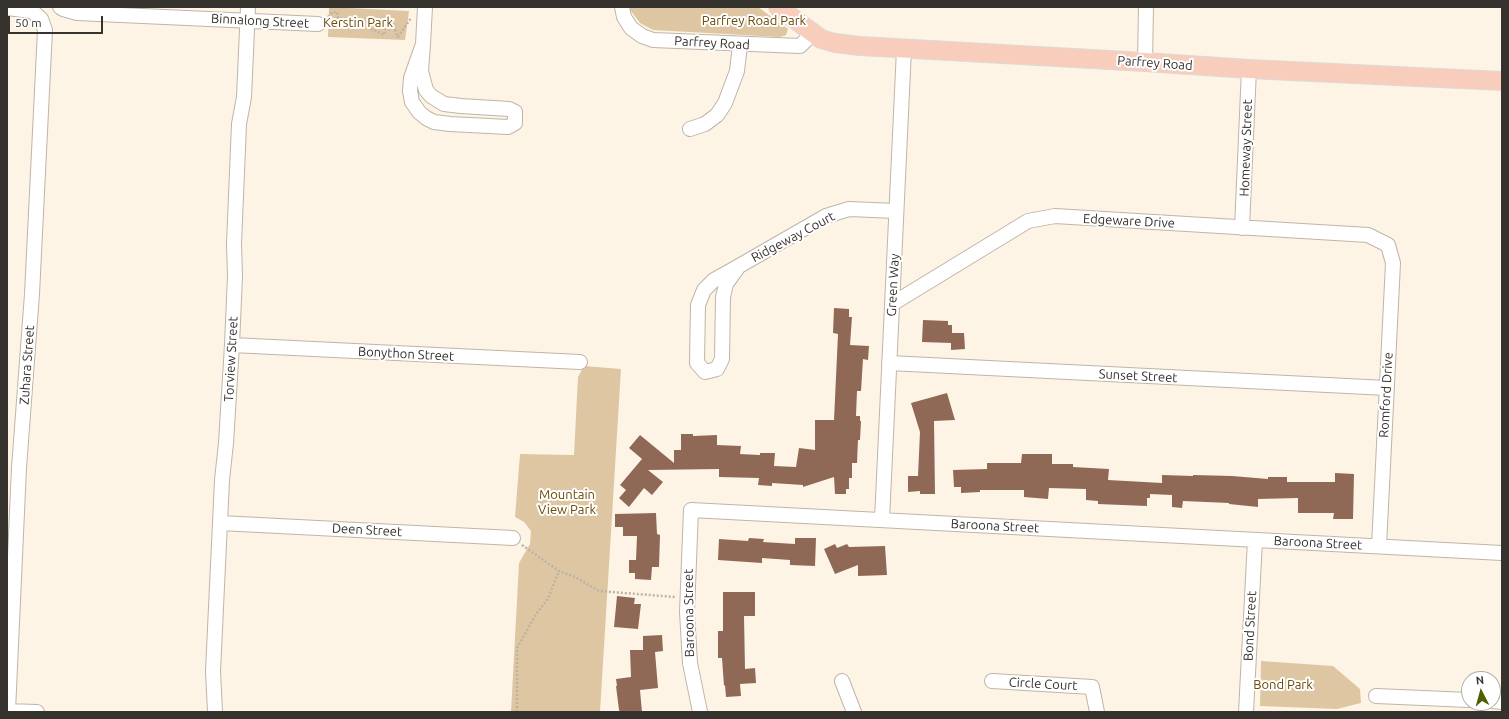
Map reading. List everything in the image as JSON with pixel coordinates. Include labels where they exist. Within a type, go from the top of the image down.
[{"type":"main road","name":"Parfrey Road","points":[[778,7],[820,39],[835,43],[904,50],[1502,81]]},
{"type":"street","name":"Binnalong Street","points":[[60,7],[77,13],[247,14],[318,24]]},
{"type":"street","points":[[423,44],[411,78],[410,91],[412,102],[419,112],[426,118],[434,122],[450,124],[508,127],[516,123],[515,112],[508,109],[444,104],[431,96],[426,90],[421,71],[423,44],[425,7]]},
{"type":"street","name":"Parfrey Road","points":[[622,7],[624,17],[631,28],[642,36],[654,40],[740,45],[800,46],[806,40],[811,31]]},
{"type":"street","points":[[1145,62],[1146,7]]},
{"type":"street","name":"Zuhara Street","points":[[7,8],[32,11],[41,19],[45,31],[32,294],[19,468],[7,711]]},
{"type":"street","name":"Torview Street","points":[[215,712],[213,671],[220,523],[232,345],[239,124],[244,97],[247,14]]},
{"type":"street","points":[[690,129],[705,124],[717,115],[725,103],[737,71],[740,45]]},
{"type":"street","name":"Green Way","points":[[882,520],[904,50]]},
{"type":"street","name":"Homeway Street","points":[[1242,228],[1249,69]]},
{"type":"street","name":"Ridgeway Court","points":[[739,266],[726,284],[723,297],[722,358],[717,369],[705,372],[697,363],[698,305],[704,290],[714,280],[826,216],[849,209],[896,211]]},
{"type":"street","name":"Edgeware Drive","points":[[892,304],[1028,221],[1055,216],[1368,235],[1388,245]]},
{"type":"street","name":"Romford Drive","points":[[1379,546],[1393,263],[1388,245]]},
{"type":"street","name":"Bonython Street","points":[[232,345],[580,362]]},
{"type":"street","name":"Sunset Street","points":[[889,363],[1386,388]]},
{"type":"street","name":"Baroona Street","points":[[700,712],[690,663],[687,612],[691,510],[1502,553]]},
{"type":"street","name":"Deen Street","points":[[220,523],[513,538]]},
{"type":"street","name":"Bond Street","points":[[1246,712],[1255,540]]},
{"type":"street","name":"Circle Court","points":[[992,681],[1092,686],[1097,712]]},
{"type":"street","points":[[842,682],[854,712]]},
{"type":"street","points":[[1376,696],[1461,700]]},
{"type":"street","points":[[7,711],[37,712]]},
{"type":"path","points":[[318,24],[326,20],[332,12],[337,12],[338,18],[356,22],[384,36],[387,15],[390,16],[398,37],[412,16]]},
{"type":"path","points":[[513,538],[559,571],[573,576],[599,592],[687,598]]},
{"type":"path","points":[[517,712],[517,648],[536,614],[548,599],[559,571]]},
{"type":"green space","name":"Kerstin Park","points":[[329,7],[409,11],[405,40],[328,37]]},
{"type":"green space","name":"Parfrey Road Park","points":[[630,7],[758,7],[788,29],[786,35],[780,37],[653,30],[640,23],[631,11]]},
{"type":"green space","name":"Mountain View Park","points":[[584,366],[621,369],[600,712],[511,712],[519,563],[530,544],[531,531],[524,522],[515,517],[520,454],[574,455],[578,377]]},
{"type":"green space","name":"Bond Park","points":[[1261,661],[1333,666],[1360,689],[1361,703],[1337,709],[1260,706]]},
{"type":"building","points":[[834,308],[849,309],[849,317],[852,317],[850,345],[869,346],[868,360],[863,359],[861,391],[857,391],[856,416],[860,416],[861,421],[857,463],[852,463],[852,478],[849,478],[849,489],[846,489],[846,494],[835,494],[834,477],[803,487],[803,485],[772,483],[772,486],[758,485],[759,478],[719,477],[719,469],[648,470],[663,482],[652,495],[644,488],[629,507],[619,498],[626,490],[620,485],[642,459],[629,448],[640,435],[674,463],[674,450],[681,450],[681,434],[693,434],[693,436],[717,435],[717,445],[741,446],[740,454],[760,455],[760,453],[775,453],[774,466],[796,467],[799,448],[815,450],[815,420],[834,420],[838,334],[833,333]]},
{"type":"building","points":[[923,320],[948,321],[948,325],[952,325],[952,333],[964,333],[965,349],[951,350],[951,343],[922,342]]},
{"type":"building","points":[[947,393],[955,420],[934,421],[935,494],[920,494],[920,491],[908,492],[908,476],[918,476],[920,432],[911,403]]},
{"type":"building","points":[[1022,454],[1052,454],[1052,464],[1073,464],[1073,467],[1109,469],[1108,480],[1162,483],[1162,475],[1193,475],[1268,479],[1268,477],[1287,477],[1287,482],[1335,482],[1335,473],[1354,474],[1353,519],[1333,519],[1334,513],[1298,513],[1298,498],[1258,499],[1258,507],[1229,503],[1183,501],[1182,508],[1172,507],[1172,495],[1150,494],[1150,498],[1147,498],[1147,506],[1098,504],[1098,501],[1086,500],[1086,489],[1049,488],[1048,499],[1024,497],[1024,490],[980,490],[980,492],[961,493],[961,487],[954,487],[953,470],[987,469],[987,463],[1021,463]]},
{"type":"building","points":[[656,513],[657,534],[660,535],[659,567],[652,567],[651,580],[635,579],[635,573],[629,573],[629,560],[636,560],[637,536],[623,536],[623,527],[615,527],[615,514]]},
{"type":"building","points":[[749,538],[764,539],[763,542],[795,544],[795,538],[816,538],[815,566],[790,565],[790,560],[762,558],[762,563],[718,560],[719,539],[748,541]]},
{"type":"building","points":[[835,544],[837,548],[847,544],[849,547],[885,546],[887,575],[858,576],[858,565],[835,574],[824,549]]},
{"type":"building","points":[[723,592],[755,592],[755,616],[744,616],[745,669],[755,668],[756,683],[740,684],[741,696],[726,697],[722,658],[718,658],[718,631],[723,631]]},
{"type":"building","points":[[617,596],[635,598],[634,604],[641,604],[638,629],[614,627]]},
{"type":"building","points":[[662,635],[663,651],[655,652],[658,688],[640,690],[642,712],[620,712],[616,679],[631,677],[630,650],[643,650],[643,636]]}]
